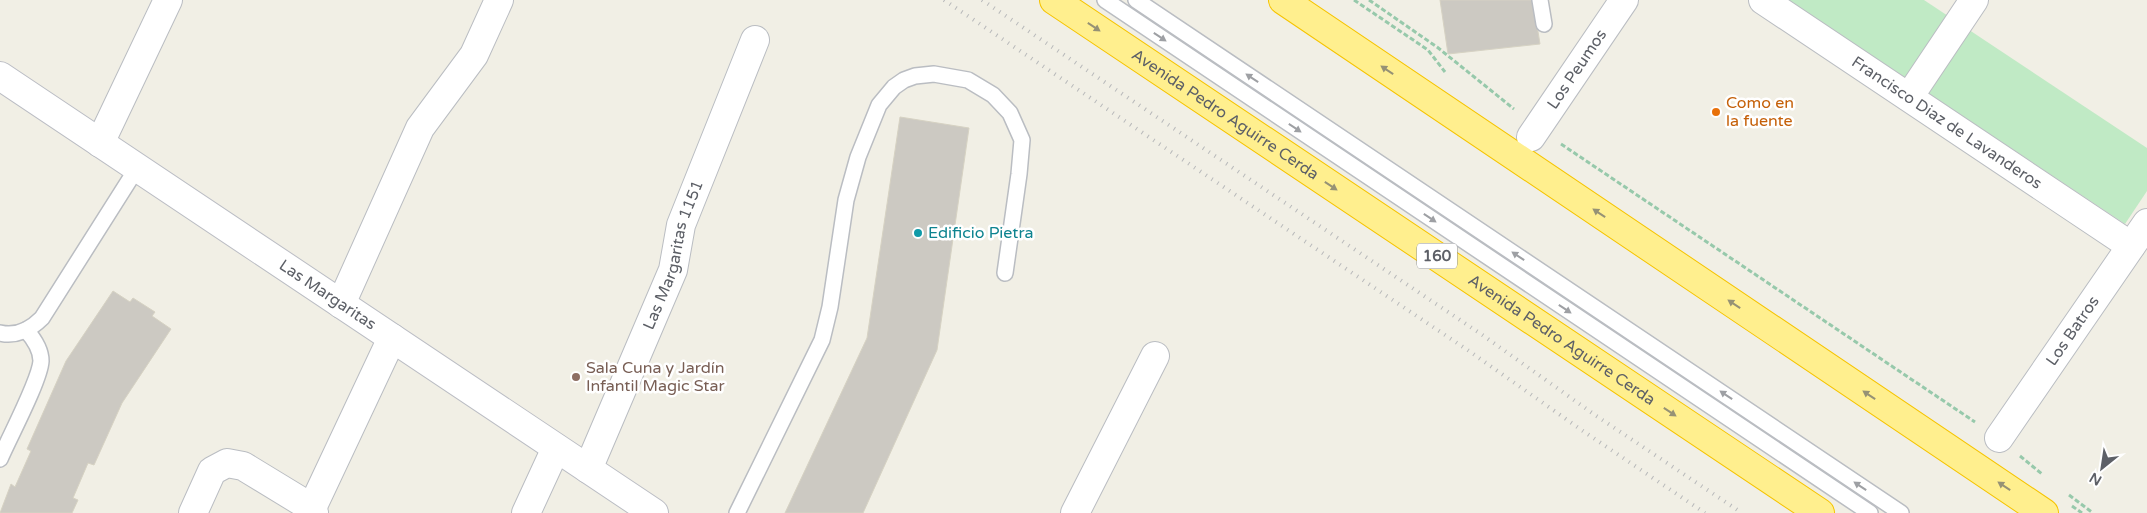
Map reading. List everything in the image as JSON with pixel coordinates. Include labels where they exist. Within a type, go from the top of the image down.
[{"type":"highway","name":"Avenida Pedro Aguirre Cerda","points":[[1054,0],[1820,513]]},
{"type":"highway","points":[[1282,0],[2044,513]]},
{"type":"street","points":[[100,143],[168,0]]},
{"type":"street","points":[[341,304],[420,128],[474,55],[500,0]]},
{"type":"street","name":"Los Peumos","points":[[1534,133],[1624,0]]},
{"type":"street","name":"Francisco Diaz de Lavanderos","points":[[1764,0],[2131,246]]},
{"type":"street","points":[[1909,97],[1974,0]]},
{"type":"street","name":"Las Margaritas 1151","points":[[588,469],[673,270],[681,225],[755,40]]},
{"type":"street","name":"Las Margaritas","points":[[0,76],[654,513]]},
{"type":"street","name":"Los Batros","points":[[1999,438],[2147,223]]},
{"type":"street","points":[[193,513],[212,471],[227,463],[243,466],[313,510],[392,338]]},
{"type":"street","points":[[1075,513],[1155,356]]},
{"type":"street","points":[[526,513],[556,448]]},
{"type":"lane","points":[[1105,0],[1870,513]]},
{"type":"lane","points":[[1136,0],[1901,513]]},
{"type":"lane","points":[[1540,0],[1544,24]]},
{"type":"lane","points":[[737,513],[822,340],[830,308],[846,200],[858,157],[879,105],[894,87],[904,80],[915,76],[934,74],[968,80],[993,95],[1010,113],[1022,140],[1005,274]]},
{"type":"lane","points":[[0,333],[16,334],[26,330],[42,318],[137,168]]},
{"type":"lane","points":[[0,459],[39,372],[40,352],[35,340],[26,330]]},
{"type":"path","points":[[1369,0],[1437,47],[1534,133],[1999,438],[2044,475]]},
{"type":"path","points":[[2066,493],[2093,513]]},
{"type":"green space","points":[[1788,0],[1924,0],[2147,148],[2147,191],[2125,224]]},
{"type":"building","points":[[1440,0],[1533,0],[1540,44],[1448,54]]},
{"type":"building","name":"Edificio Pietra","points":[[900,117],[969,128],[937,350],[863,513],[785,513],[867,338]]},
{"type":"building","points":[[113,291],[130,302],[133,298],[155,312],[152,316],[171,329],[122,403],[94,465],[88,463],[73,498],[78,500],[72,513],[0,513],[11,484],[15,487],[31,451],[27,449],[66,361]]},
{"type":"railway","points":[[944,0],[1469,351],[1705,513]]},
{"type":"railway","points":[[982,0],[1481,334],[1595,415],[1742,513]]},
{"type":"place","name":"Como en la fuente","points":[[1716,112]]},
{"type":"place","name":"Edificio Pietra","points":[[918,233]]},
{"type":"place","name":"Sala Cuna y Jardín Infantil Magic Star","points":[[576,377]]}]
